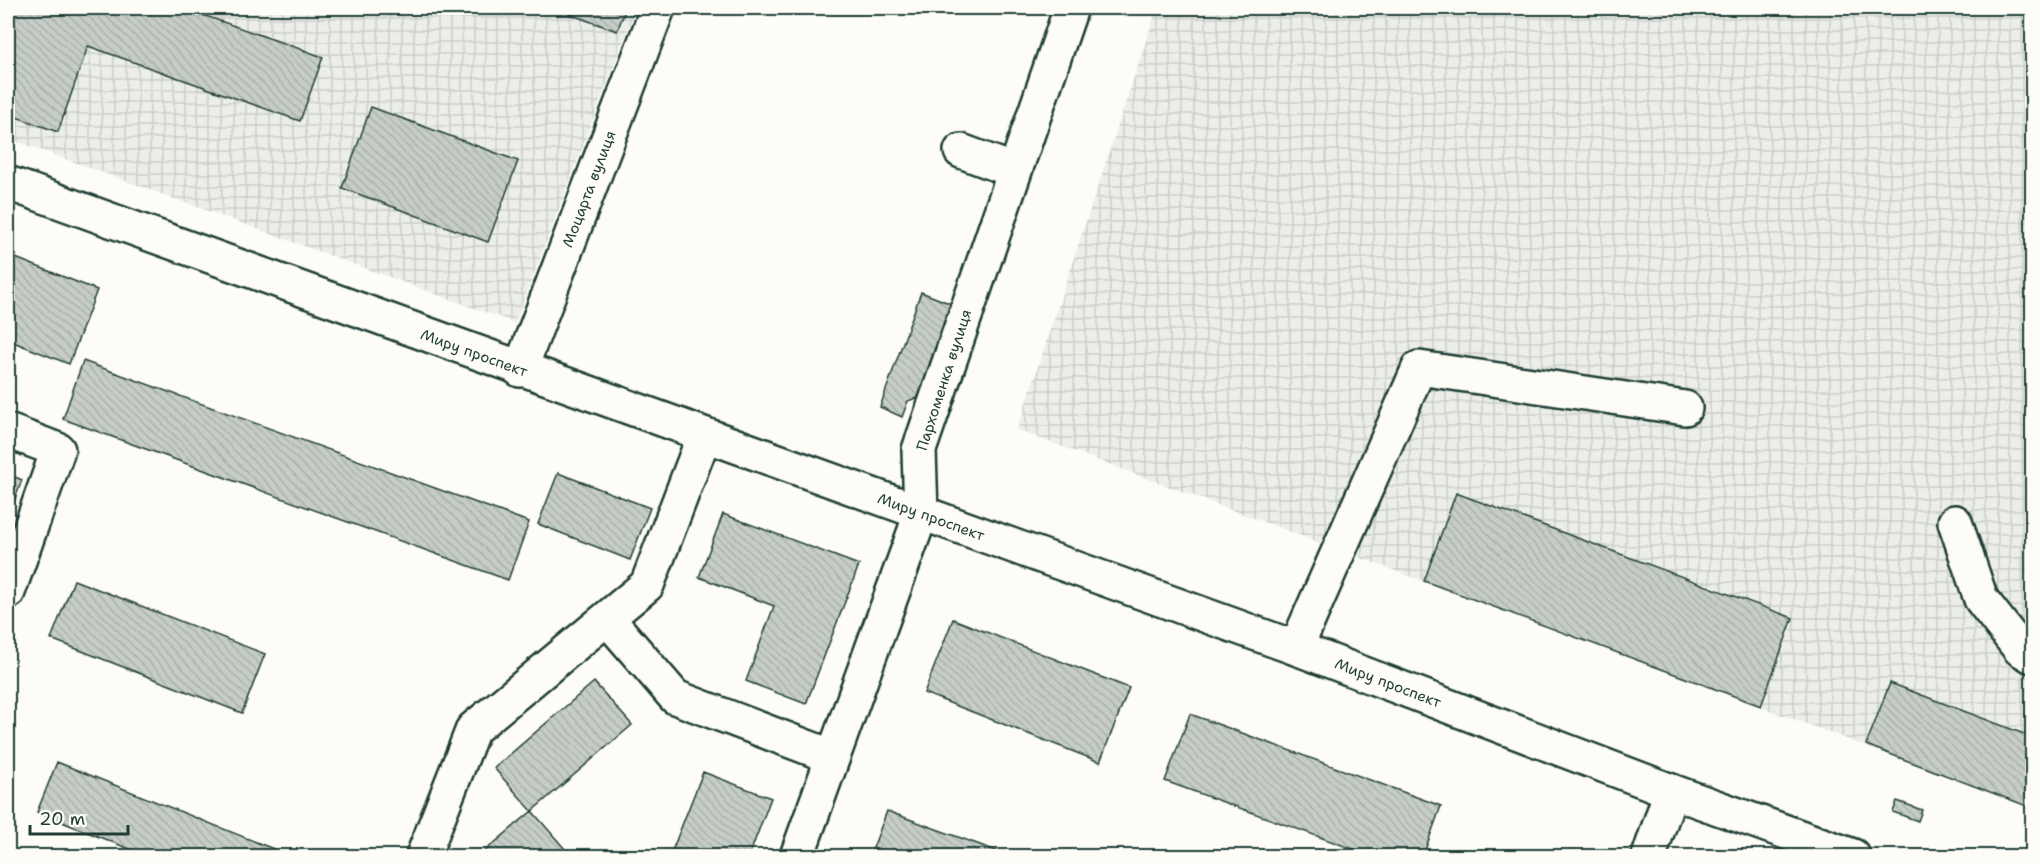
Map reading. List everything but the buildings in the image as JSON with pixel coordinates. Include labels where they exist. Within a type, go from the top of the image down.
[{"type":"main road","name":"Моцарта вулиця","points":[[520,370],[658,8]]},
{"type":"main road","name":"Пархоменка вулиця","points":[[797,856],[921,514],[919,450],[1071,8]]},
{"type":"main road","points":[[961,151],[1015,171]]},
{"type":"main road","name":"Миру проспект","points":[[8,183],[520,370],[1296,648],[1671,791],[1853,856]]},
{"type":"main road","points":[[1296,648],[1419,368],[1685,408]]},
{"type":"main road","points":[[8,430],[58,450],[8,592]]},
{"type":"main road","points":[[423,856],[473,729],[647,585],[704,436]]},
{"type":"main road","points":[[1955,522],[1980,599],[2020,649],[2032,656]]},
{"type":"main road","points":[[607,618],[675,698],[833,757]]},
{"type":"main road","points":[[1649,856],[1671,791]]},
{"type":"shaded area","points":[[8,8],[636,8],[515,323],[8,138]]},
{"type":"shaded area","points":[[1157,8],[2032,8],[2032,808],[1017,430]]}]
